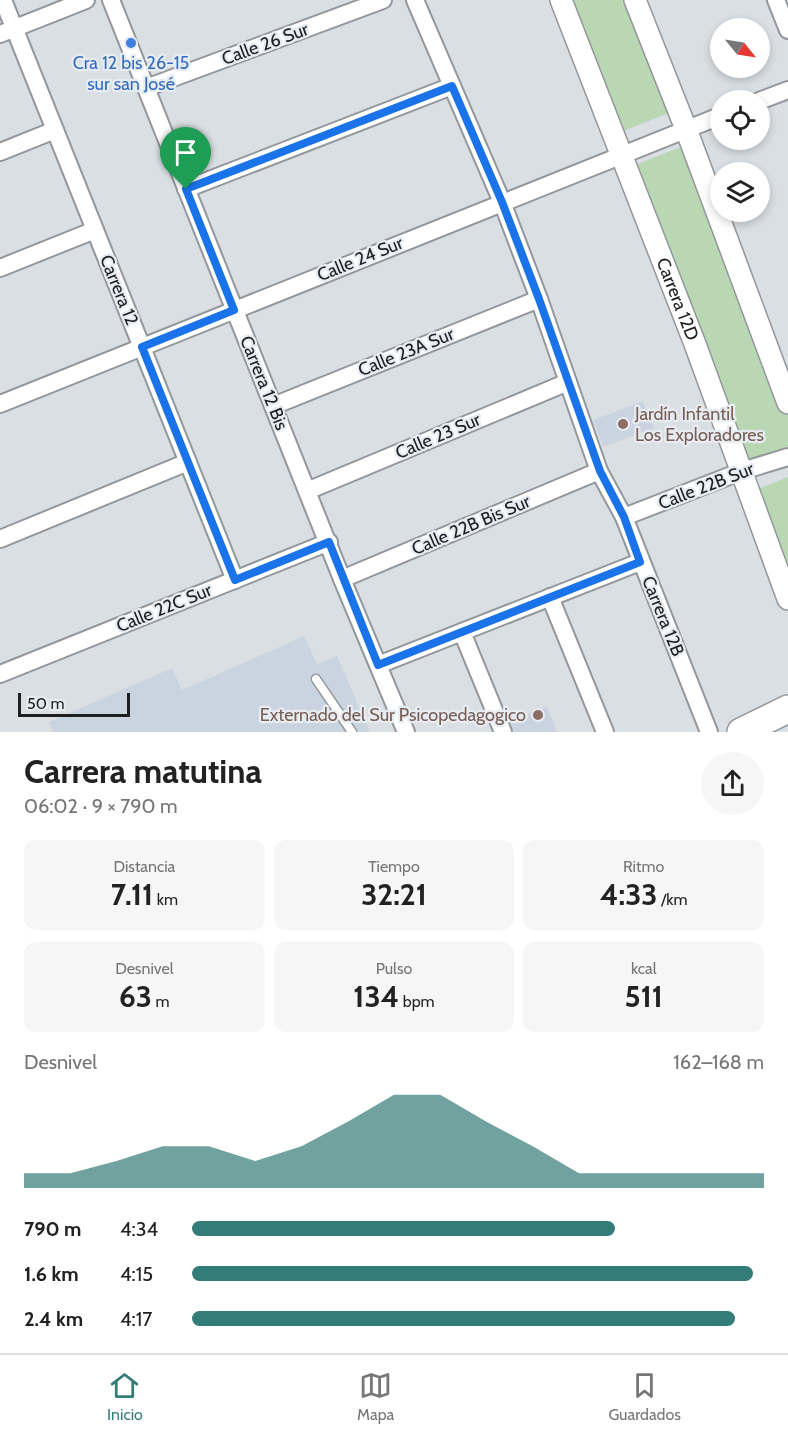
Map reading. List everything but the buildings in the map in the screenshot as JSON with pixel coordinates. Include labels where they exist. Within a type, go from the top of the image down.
[{"type":"main road","points":[[741,732],[788,709]]},
{"type":"street","name":"Carrera 12","points":[[3,0],[7,31],[55,130],[235,580]]},
{"type":"street","points":[[7,31],[86,0]]},
{"type":"street","name":"Carrera 12 Bis","points":[[111,0],[342,579],[406,732]]},
{"type":"street","name":"Calle 26 Sur","points":[[146,88],[383,0]]},
{"type":"street","name":"Carrera 12B","points":[[415,0],[502,202],[600,471],[624,517],[709,732]]},
{"type":"street","name":"Carrera 12D","points":[[561,0],[622,154],[788,599]]},
{"type":"street","points":[[635,0],[686,129],[788,403]]},
{"type":"street","points":[[776,0],[788,30]]},
{"type":"street","points":[[186,189],[452,86]]},
{"type":"street","points":[[770,97],[788,90]]},
{"type":"street","name":"Calle 24 Sur","points":[[0,404],[710,120]]},
{"type":"street","points":[[0,152],[55,130]]},
{"type":"street","points":[[0,268],[95,230]]},
{"type":"street","name":"Calle 23A Sur","points":[[273,406],[539,299]]},
{"type":"street","name":"Calle 23 Sur","points":[[307,491],[568,382]]},
{"type":"street","name":"Calle 22B Sur","points":[[624,517],[742,471],[788,457]]},
{"type":"street","points":[[0,538],[188,462]]},
{"type":"street","name":"Calle 22B Bis Sur","points":[[342,579],[600,471]]},
{"type":"street","name":"Calle 22C Sur","points":[[0,674],[329,542]]},
{"type":"street","points":[[378,665],[640,562]]},
{"type":"street","points":[[550,597],[605,732]]},
{"type":"street","points":[[462,632],[503,732]]},
{"type":"lane","points":[[316,679],[352,732]]},
{"type":"shaded area","name":"Jardín Infantil Los Exploradores","points":[[643,401],[654,428],[603,447],[593,420]]},
{"type":"shaded area","points":[[304,636],[317,664],[337,656],[370,732],[53,732],[49,722],[172,668],[182,690]]},
{"type":"shaded area","name":"Externado del Sur Psicopedagogico","points":[[547,707],[557,732],[506,732],[503,724]]},
{"type":"green space","points":[[567,0],[626,0],[669,113],[618,133]]},
{"type":"green space","points":[[681,147],[788,410],[788,449],[745,463],[632,166]]},
{"type":"green space","points":[[788,477],[788,586],[751,492]]},
{"type":"place","name":"Cra 12 bis 26-15 sur san José","points":[[131,43]]},
{"type":"place","name":"Jardín Infantil Los Exploradores","points":[[623,424]]},
{"type":"place","name":"Externado del Sur Psicopedagogico","points":[[538,715]]},
{"type":"route","points":[[452,86],[502,202],[600,471],[624,517],[640,562],[378,665],[329,542],[235,580],[142,347],[234,310],[186,189],[452,86]]}]
